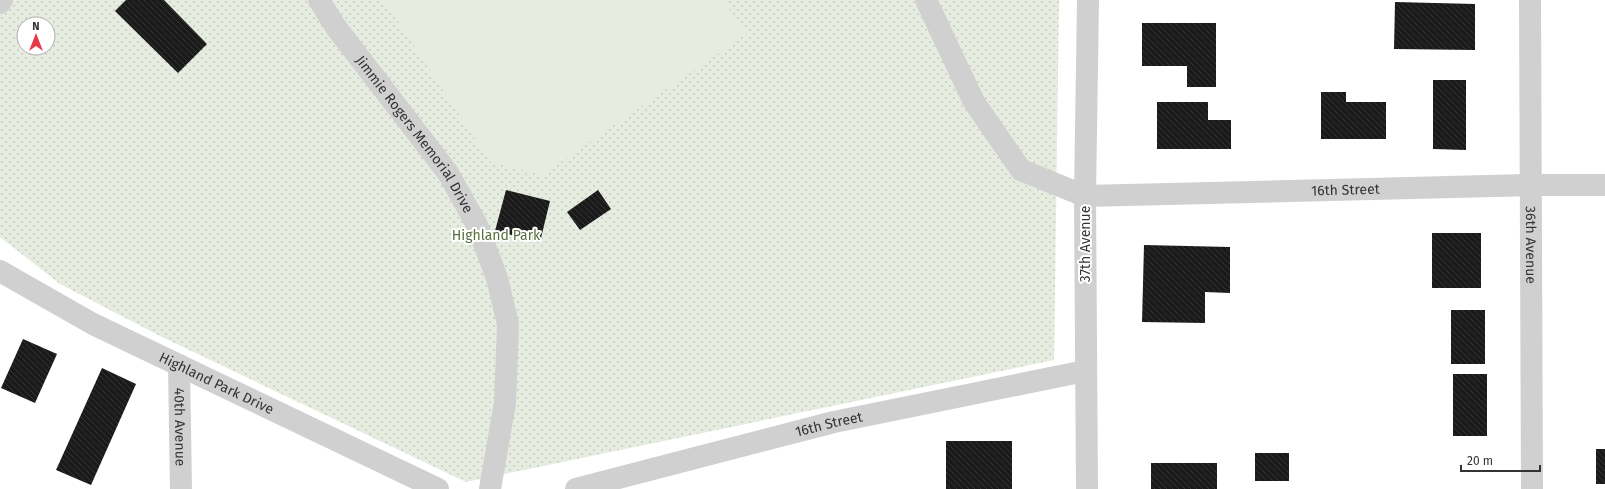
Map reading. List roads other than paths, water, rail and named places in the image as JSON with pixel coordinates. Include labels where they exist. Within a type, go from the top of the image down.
[{"type":"street","name":"Jimmie Rogers Memorial Drive","points":[[319,0],[335,26],[448,173],[477,225],[496,278],[508,324],[505,403],[490,489]]},
{"type":"street","points":[[926,0],[974,102],[1021,170],[1085,196]]},
{"type":"street","name":"37th Avenue","points":[[1087,489],[1085,196],[1088,0]]},
{"type":"street","name":"36th Avenue","points":[[1530,0],[1532,489]]},
{"type":"street","name":"16th Street","points":[[1085,196],[1531,185],[1605,185]]},
{"type":"street","name":"Highland Park Drive","points":[[0,270],[93,324],[438,489]]},
{"type":"street","name":"40th Avenue","points":[[179,365],[182,489]]},
{"type":"street","name":"16th Street","points":[[576,489],[834,422],[1085,371]]},
{"type":"park label","name":"Highland Park","points":[[496,235]]}]
